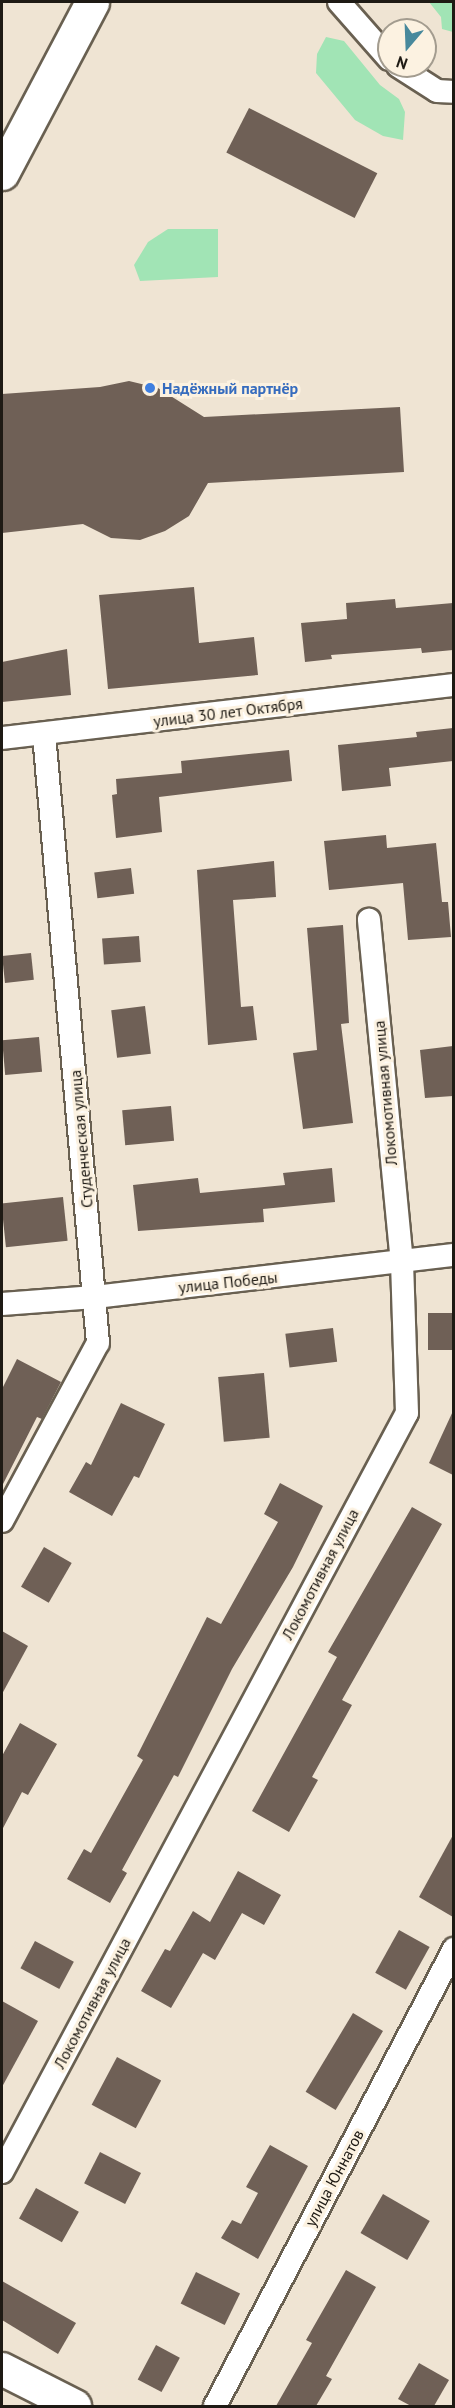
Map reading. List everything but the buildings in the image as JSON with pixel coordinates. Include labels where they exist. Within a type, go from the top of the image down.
[{"type":"main road","points":[[2,173],[92,2]]},
{"type":"street","points":[[339,2],[377,45]]},
{"type":"street","points":[[416,78],[436,91],[453,92]]},
{"type":"street","name":"улица 30 лет Октября","points":[[2,738],[453,685]]},
{"type":"street","name":"Студенческая улица","points":[[2,1521],[98,1343],[44,734]]},
{"type":"street","name":"Локомотивная улица","points":[[2,2172],[407,1413],[402,1263],[369,920]]},
{"type":"street","name":"улица Победы","points":[[2,1304],[95,1297],[402,1263],[453,1255]]},
{"type":"street","name":"улица Юннатов","points":[[215,2406],[453,1949]]},
{"type":"street","points":[[2,2369],[75,2406]]},
{"type":"green space","points":[[429,2],[453,2],[453,32],[442,29],[441,17]]},
{"type":"green space","points":[[326,37],[344,41],[380,85],[399,99],[405,112],[403,140],[383,136],[355,120],[316,73],[317,54]]},
{"type":"green space","points":[[168,229],[218,229],[218,277],[140,281],[134,265],[148,242]]},
{"type":"place","name":"Надёжный партнёр","points":[[150,388]]}]
